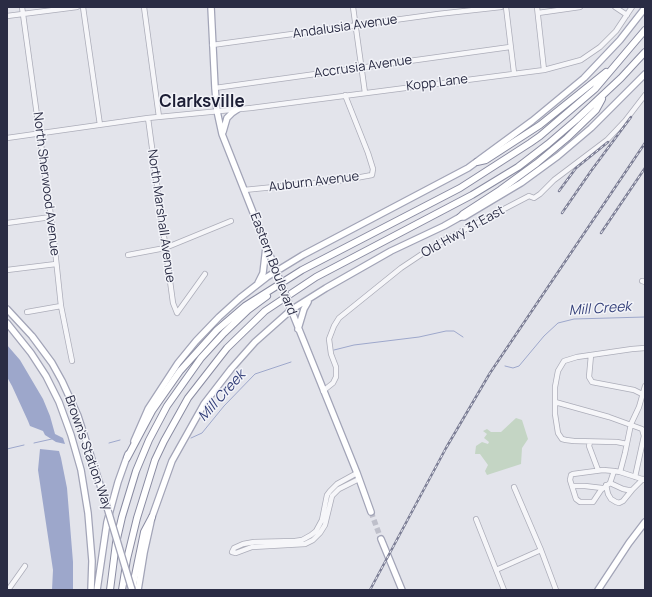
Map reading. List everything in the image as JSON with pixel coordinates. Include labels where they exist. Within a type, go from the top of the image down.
[{"type":"highway","points":[[127,458],[164,392],[200,348],[217,330],[245,306],[302,270],[460,188],[540,136],[595,89],[645,30]]},
{"type":"highway","points":[[122,590],[127,559],[140,507],[155,460],[188,398],[227,348],[265,311],[316,277],[472,195],[518,167],[554,139],[606,94],[645,52]]},
{"type":"highway","points":[[477,162],[486,160],[540,125],[618,62]]},
{"type":"highway","points":[[460,217],[537,163],[567,138],[596,110],[606,94]]},
{"type":"highway","points":[[110,590],[116,543],[129,492],[149,440],[168,406],[201,358],[224,333],[248,310],[302,270]]},
{"type":"highway","points":[[132,590],[144,532],[152,517]]},
{"type":"main road","name":"Eastern Boulevard","points":[[211,7],[215,88],[217,111],[222,134],[371,512]]},
{"type":"main road","points":[[97,590],[107,522],[118,482],[137,431],[162,385],[196,341],[219,316],[256,285],[303,255],[477,162],[532,121],[584,78],[620,40],[645,8]]},
{"type":"main road","points":[[138,590],[152,517],[172,461],[204,404],[231,369],[255,342],[290,308],[391,251],[460,217],[464,217],[521,183],[558,156],[591,128],[645,74]]},
{"type":"main road","points":[[222,134],[227,118],[232,112],[238,109]]},
{"type":"main road","points":[[256,285],[263,273],[266,246]]},
{"type":"main road","points":[[298,329],[304,309],[310,298]]},
{"type":"main road","name":"Brown's Station Way","points":[[7,309],[32,336],[52,363],[78,416],[132,590]]},
{"type":"main road","name":"Brown's Station Way","points":[[7,323],[24,343],[46,376],[59,402],[71,435],[81,470],[88,513],[92,561],[91,590]]},
{"type":"main road","points":[[598,590],[629,543],[645,522]]},
{"type":"main road","points":[[381,538],[402,590]]},
{"type":"street","name":"North Sherwood Avenue","points":[[22,7],[51,217],[61,306],[72,361]]},
{"type":"street","points":[[7,16],[77,7]]},
{"type":"street","points":[[83,7],[100,125]]},
{"type":"street","points":[[144,7],[159,117]]},
{"type":"street","points":[[353,7],[365,93]]},
{"type":"street","name":"Andalusia Avenue","points":[[212,45],[501,7]]},
{"type":"street","points":[[506,7],[514,73]]},
{"type":"street","points":[[537,7],[544,70]]},
{"type":"street","points":[[538,13],[580,7]]},
{"type":"street","points":[[615,7],[627,16]]},
{"type":"street","name":"Kopp Lane","points":[[7,138],[148,118],[238,109],[544,70],[570,63],[590,55],[609,39],[632,7]]},
{"type":"street","name":"Accrusia Avenue","points":[[215,88],[510,47]]},
{"type":"street","name":"Auburn Avenue","points":[[244,190],[372,175],[373,169],[368,153],[345,95]]},
{"type":"street","name":"Old Hwy 31 East","points":[[323,391],[333,383],[336,377],[336,367],[331,354],[329,339],[339,318],[401,268],[437,244],[529,196],[534,198],[540,194],[554,180],[607,140],[625,121],[645,95]]},
{"type":"street","name":"North Marshall Avenue","points":[[148,118],[173,303],[177,313],[205,274]]},
{"type":"street","points":[[7,223],[51,217]]},
{"type":"street","points":[[128,255],[166,248],[231,222]]},
{"type":"street","points":[[7,270],[56,264]]},
{"type":"street","points":[[27,312],[61,306]]},
{"type":"street","points":[[627,444],[566,440],[562,438],[558,433],[556,423],[555,387],[558,371],[561,365],[568,359],[645,348]]},
{"type":"street","points":[[590,355],[589,377],[592,382],[634,390],[642,394]]},
{"type":"street","points":[[620,472],[631,424],[639,407],[645,386]]},
{"type":"street","points":[[555,402],[640,427],[644,432],[635,477]]},
{"type":"street","points":[[590,442],[589,446],[598,470]]},
{"type":"street","points":[[614,471],[606,486],[593,502],[580,502],[576,499],[570,480],[573,474],[598,470],[614,471],[644,479]]},
{"type":"street","points":[[358,476],[339,489],[332,496],[325,525],[313,540],[304,544],[252,547],[236,553],[232,552],[234,548],[243,544],[254,542],[295,541],[302,540],[311,535],[316,531],[322,520],[327,495],[330,490],[337,484],[358,476]]},
{"type":"street","points":[[606,486],[611,499],[619,503],[623,501],[644,479]]},
{"type":"street","points":[[572,486],[606,486],[632,490]]},
{"type":"street","points":[[514,487],[541,550],[556,590]]},
{"type":"street","points":[[476,519],[504,590]]},
{"type":"street","points":[[496,570],[541,550]]},
{"type":"street","points":[[8,590],[25,566]]},
{"type":"green space","points":[[516,418],[522,420],[528,439],[522,448],[521,464],[487,475],[485,471],[488,465],[480,454],[475,454],[476,446],[482,442],[488,444],[489,442],[484,438],[487,434],[483,431],[487,429],[491,432],[501,432]]},
{"type":"water","points":[[7,345],[20,360],[43,399],[55,434],[63,438],[65,444],[56,442],[45,435],[43,431],[30,426],[7,377]]},
{"type":"water","points":[[40,449],[59,451],[61,458],[67,488],[73,562],[73,590],[52,590],[53,570],[38,470]]},
{"type":"waterway","name":"Mill Creek","points":[[505,366],[513,368],[519,366],[544,336],[558,323],[574,319],[645,317]]},
{"type":"waterway","name":"Mill Creek","points":[[334,350],[354,345],[419,337],[446,331],[454,331],[463,337]]},
{"type":"waterway","name":"Mill Creek","points":[[191,438],[202,433],[224,406],[255,374],[291,362]]},
{"type":"waterway","name":"Mill Creek","points":[[34,443],[52,439]]},
{"type":"waterway","name":"Mill Creek","points":[[109,443],[120,440]]},
{"type":"waterway","name":"Mill Creek","points":[[7,449],[24,445]]},
{"type":"tunnel","points":[[371,512],[381,539]]},
{"type":"railway","points":[[562,213],[631,117]]},
{"type":"railway","points":[[559,191],[576,168],[608,142]]},
{"type":"railway","points":[[370,590],[446,448],[490,373],[645,143]]},
{"type":"railway","points":[[601,233],[645,168]]},
{"type":"district","name":"Clarksville","points":[[202,102]]}]
